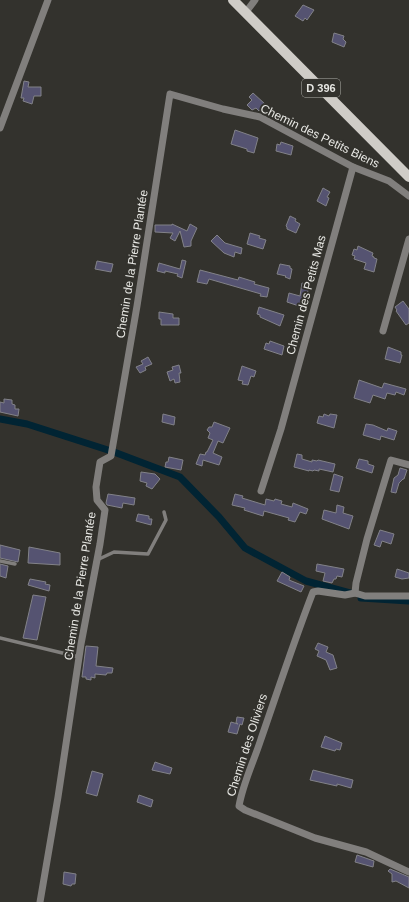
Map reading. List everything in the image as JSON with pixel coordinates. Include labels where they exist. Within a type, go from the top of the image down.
[{"type":"main road","name":"D 396","points":[[234,0],[409,176]]},
{"type":"street","points":[[0,128],[48,0]]},
{"type":"street","points":[[246,12],[254,0]]},
{"type":"street","name":"Chemin des Petits Biens","points":[[170,94],[223,109],[260,117],[353,167],[389,182],[409,196]]},
{"type":"street","name":"Chemin de la Pierre Plantée","points":[[40,902],[58,797],[79,657],[105,510],[97,500],[96,487],[100,462],[111,456],[170,94]]},
{"type":"street","name":"Chemin des Petits Mas","points":[[261,491],[281,429],[353,167]]},
{"type":"street","points":[[383,330],[409,239]]},
{"type":"street","points":[[409,465],[391,460],[367,539],[355,593],[365,596],[409,596]]},
{"type":"street","name":"Chemin des Oliviers","points":[[355,593],[345,595],[318,591],[313,592],[241,794],[239,806],[315,838],[366,852],[409,872]]},
{"type":"lane","points":[[96,560],[114,552],[148,554],[166,520],[164,512]]},
{"type":"lane","points":[[0,561],[15,564]]},
{"type":"lane","points":[[0,638],[79,657]]},
{"type":"building","points":[[303,5],[314,10],[307,20],[305,18],[303,21],[295,16]]},
{"type":"building","points":[[334,33],[344,36],[343,39],[346,42],[344,47],[332,42]]},
{"type":"building","points":[[24,81],[29,82],[28,87],[41,87],[41,96],[34,96],[32,104],[23,101],[24,98],[21,98]]},
{"type":"building","points":[[253,93],[265,104],[259,111],[256,108],[252,110],[247,105],[252,100],[249,97]]},
{"type":"building","points":[[235,130],[258,138],[254,153],[231,144]]},
{"type":"building","points":[[281,142],[293,146],[291,155],[276,151],[277,144],[280,145]]},
{"type":"building","points":[[323,188],[330,192],[327,197],[329,198],[326,206],[317,201]]},
{"type":"building","points":[[290,216],[296,219],[295,221],[300,224],[296,233],[287,229],[286,226]]},
{"type":"building","points":[[172,224],[187,231],[190,224],[197,228],[191,241],[191,246],[184,247],[180,231],[175,241],[170,238],[173,233],[155,232],[155,225]]},
{"type":"building","points":[[250,233],[260,236],[259,238],[266,240],[263,249],[247,244]]},
{"type":"building","points":[[217,235],[225,243],[242,248],[241,254],[235,252],[234,257],[224,253],[211,241]]},
{"type":"building","points":[[358,246],[373,253],[372,256],[377,259],[374,272],[364,269],[366,263],[354,259],[355,256],[352,255],[354,249],[357,250]]},
{"type":"building","points":[[182,260],[186,261],[182,278],[177,276],[178,274],[157,271],[159,263],[180,269]]},
{"type":"building","points":[[97,261],[113,264],[111,272],[95,269]]},
{"type":"building","points":[[280,264],[290,266],[292,269],[290,279],[285,277],[286,276],[277,274]]},
{"type":"building","points":[[200,270],[238,280],[239,277],[255,282],[254,284],[269,288],[267,297],[209,279],[207,284],[197,282]]},
{"type":"building","points":[[302,283],[309,285],[305,308],[287,302],[289,293],[300,296]]},
{"type":"building","points":[[403,301],[409,309],[409,323],[406,325],[396,311],[397,310],[395,307]]},
{"type":"building","points":[[259,307],[284,315],[280,326],[260,317],[260,315],[257,314]]},
{"type":"building","points":[[159,312],[173,314],[173,318],[179,318],[179,325],[161,325]]},
{"type":"building","points":[[270,341],[284,346],[282,355],[264,349],[266,343],[269,344]]},
{"type":"building","points":[[388,347],[401,352],[402,355],[400,363],[385,359]]},
{"type":"building","points":[[148,357],[152,364],[145,367],[146,370],[140,373],[136,367],[143,364],[141,361]]},
{"type":"building","points":[[179,365],[181,373],[179,373],[180,382],[175,383],[174,379],[170,381],[167,372],[173,370],[172,367]]},
{"type":"building","points":[[242,366],[256,371],[254,377],[251,376],[248,385],[242,384],[243,381],[238,380]]},
{"type":"building","points":[[359,380],[382,388],[384,383],[406,389],[404,395],[396,392],[395,395],[387,393],[385,399],[373,395],[370,403],[354,398]]},
{"type":"building","points":[[4,399],[12,400],[12,404],[15,405],[15,409],[19,409],[18,416],[0,412],[0,402],[4,403]]},
{"type":"building","points":[[163,414],[175,417],[174,425],[162,422]]},
{"type":"building","points":[[324,414],[329,416],[330,414],[337,415],[334,428],[317,423],[319,416],[323,417]]},
{"type":"building","points":[[214,422],[230,428],[223,443],[218,441],[213,453],[222,457],[219,465],[203,460],[202,466],[196,464],[200,454],[205,455],[213,440],[208,438],[210,433],[207,430],[209,427],[212,427]]},
{"type":"building","points":[[366,424],[373,425],[387,431],[388,428],[397,431],[394,440],[381,436],[380,440],[363,435]]},
{"type":"building","points":[[297,454],[302,455],[302,459],[312,462],[312,460],[318,460],[335,464],[333,472],[319,469],[319,471],[309,471],[294,467]]},
{"type":"building","points":[[169,457],[183,460],[181,470],[165,467]]},
{"type":"building","points":[[359,459],[368,461],[368,464],[374,466],[372,473],[356,468]]},
{"type":"building","points":[[400,468],[407,470],[404,479],[399,483],[396,493],[391,492],[394,478],[398,475]]},
{"type":"building","points":[[141,472],[155,474],[160,479],[152,489],[146,486],[147,483],[140,481]]},
{"type":"building","points":[[334,474],[343,477],[339,492],[330,490]]},
{"type":"building","points":[[108,494],[135,498],[134,505],[123,503],[122,508],[107,505]]},
{"type":"building","points":[[235,494],[243,496],[242,498],[265,505],[266,499],[274,501],[275,499],[282,501],[281,504],[292,507],[293,503],[308,509],[306,514],[300,512],[295,522],[288,520],[289,518],[264,511],[263,516],[244,510],[245,508],[232,505]]},
{"type":"building","points":[[337,505],[344,507],[343,513],[353,516],[349,529],[322,519],[324,510],[336,513]]},
{"type":"building","points":[[138,514],[149,516],[149,519],[152,519],[151,525],[136,521]]},
{"type":"building","points":[[380,530],[394,534],[391,544],[382,541],[380,547],[374,545]]},
{"type":"building","points":[[0,545],[20,550],[18,562],[0,558]]},
{"type":"building","points":[[29,547],[60,553],[60,565],[28,563]]},
{"type":"building","points":[[0,564],[8,566],[6,578],[0,576]]},
{"type":"building","points":[[317,564],[344,569],[342,577],[337,576],[332,583],[323,581],[325,573],[316,571]]},
{"type":"building","points":[[397,569],[409,573],[409,578],[402,579],[395,577]]},
{"type":"building","points":[[282,572],[290,577],[289,580],[304,586],[301,592],[277,581]]},
{"type":"building","points":[[30,579],[46,582],[45,584],[50,585],[49,591],[28,585]]},
{"type":"building","points":[[33,595],[46,597],[37,640],[23,638]]},
{"type":"building","points":[[318,643],[328,647],[326,652],[333,655],[337,668],[330,670],[326,660],[317,656],[319,651],[315,649]]},
{"type":"building","points":[[86,646],[98,647],[96,666],[113,668],[112,673],[107,673],[106,675],[95,674],[95,678],[91,677],[91,680],[86,679],[86,677],[82,677]]},
{"type":"building","points":[[237,717],[244,718],[242,725],[240,724],[237,734],[228,732],[231,722],[238,724],[236,723]]},
{"type":"building","points":[[325,736],[342,743],[340,750],[336,749],[335,751],[321,747]]},
{"type":"building","points":[[155,762],[172,768],[170,774],[152,770]]},
{"type":"building","points":[[313,770],[353,780],[351,788],[337,784],[337,786],[310,780]]},
{"type":"building","points":[[92,771],[103,774],[97,796],[86,793]]},
{"type":"building","points":[[139,795],[153,800],[151,807],[137,802]]},
{"type":"building","points":[[357,855],[374,861],[373,867],[355,862]]},
{"type":"building","points":[[390,869],[409,877],[409,888],[396,881],[392,882],[392,874],[388,871]]},
{"type":"building","points":[[64,872],[76,874],[75,884],[72,884],[71,886],[63,884]]},
{"type":"waterway","points":[[0,419],[27,424],[111,451]]},
{"type":"waterway","points":[[114,452],[180,477],[219,517],[245,548],[306,581],[350,593]]},
{"type":"waterway","points":[[361,598],[409,601]]}]
